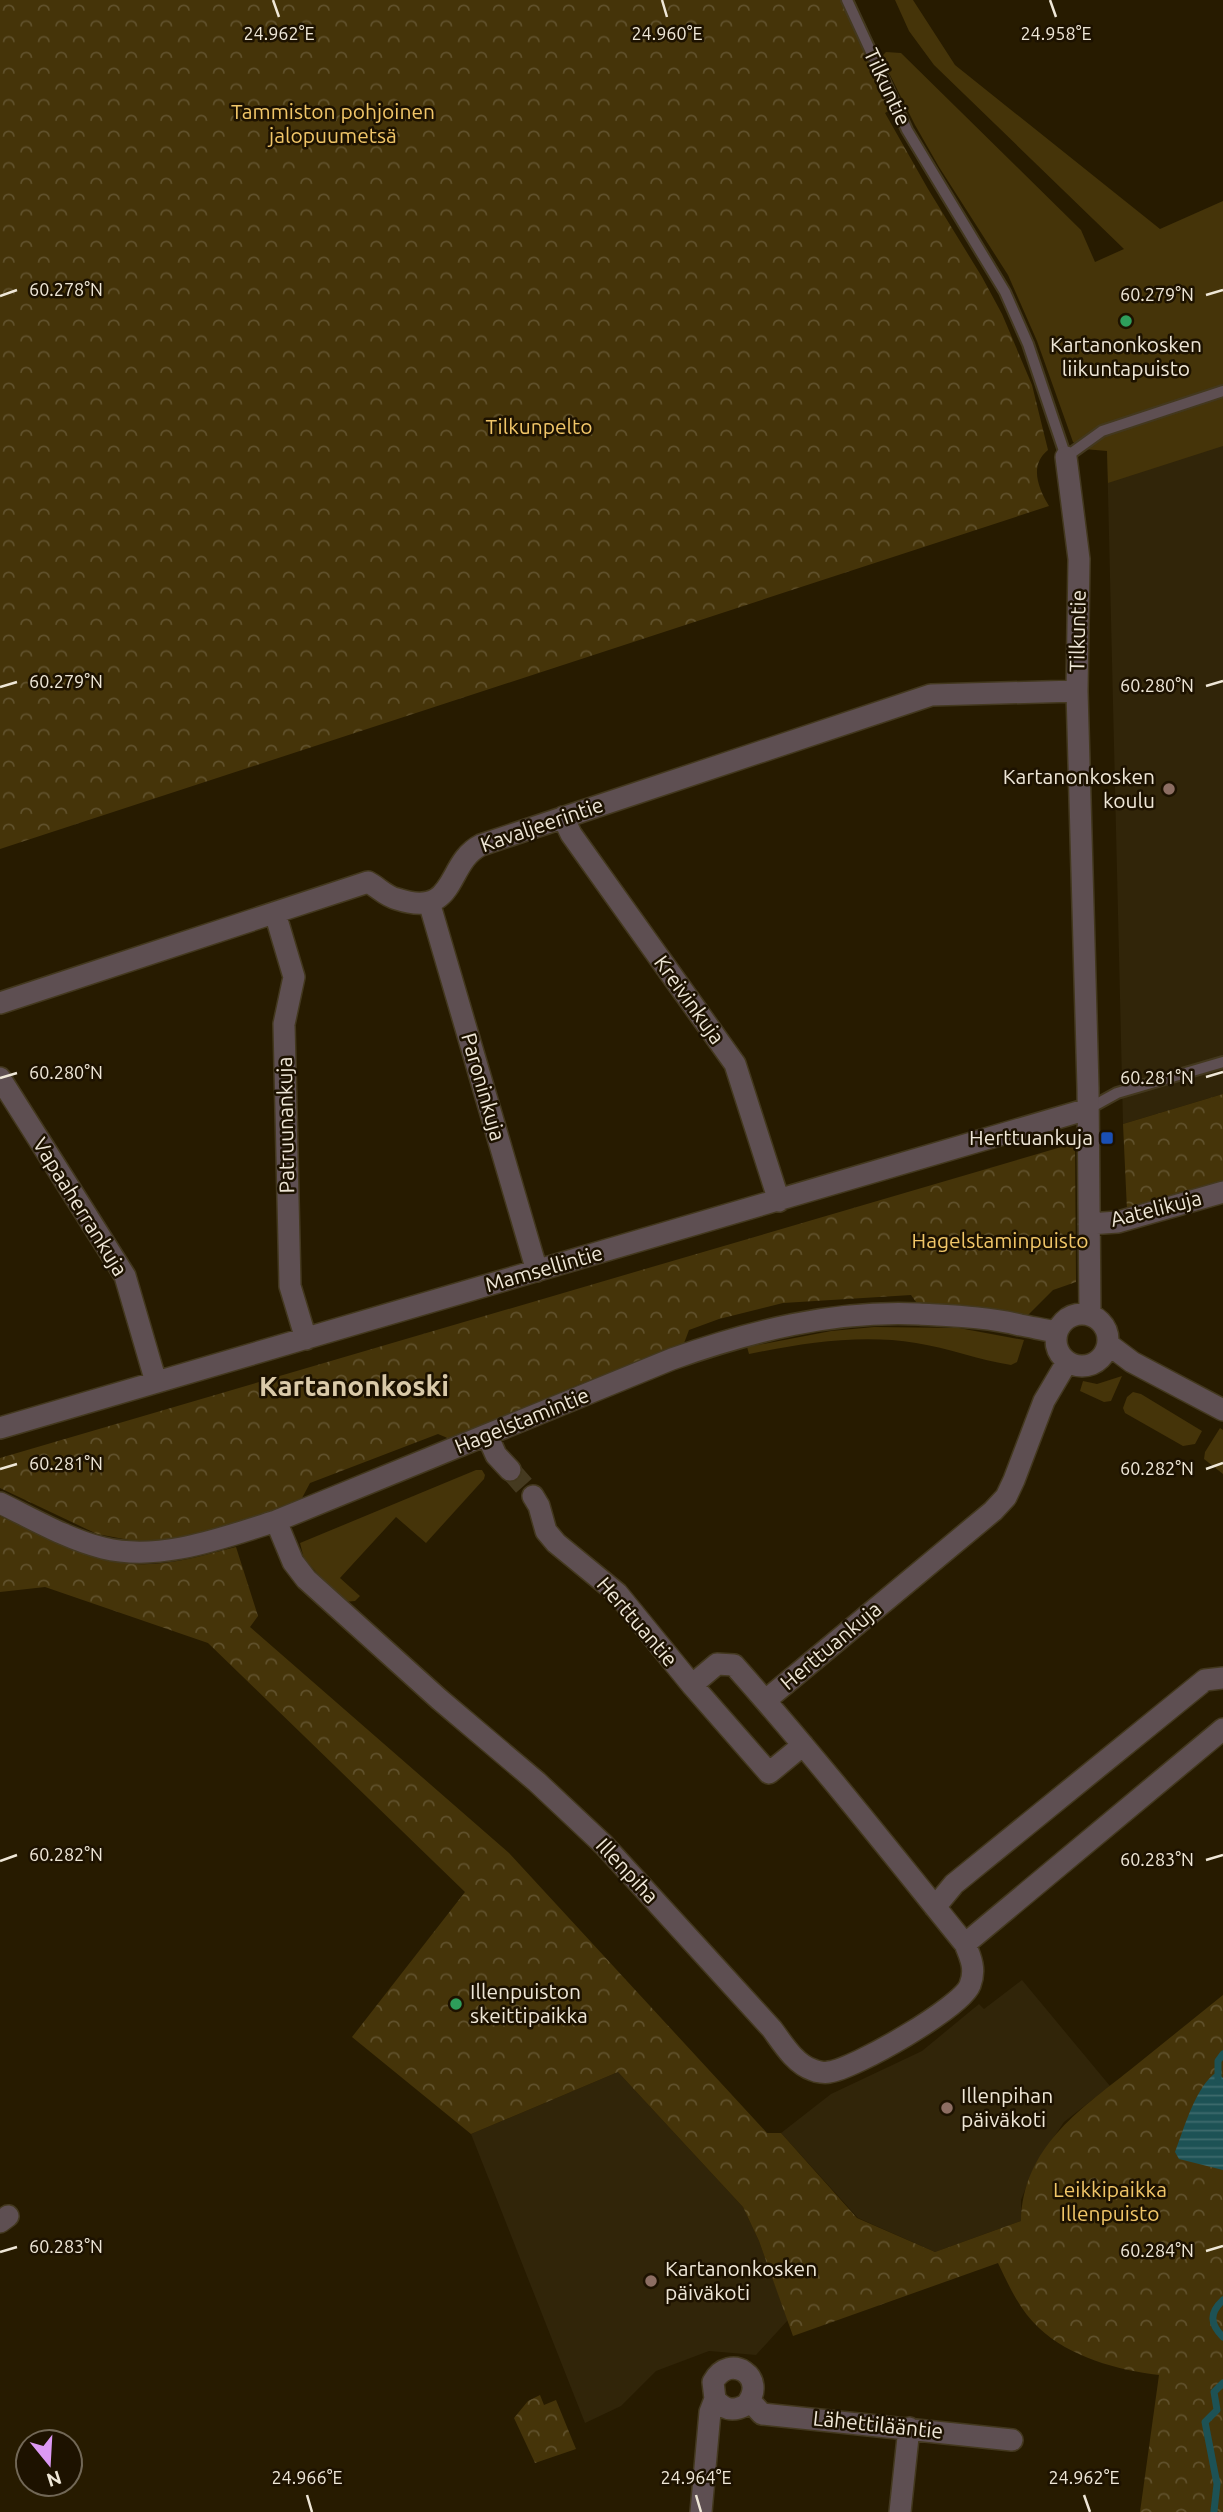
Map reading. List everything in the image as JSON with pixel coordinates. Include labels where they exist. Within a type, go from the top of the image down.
[{"type":"street","name":"Tilkuntie","points":[[1066,457],[1079,559],[1077,691],[1088,1109],[1090,1315]]},
{"type":"street","name":"Kavaljeerintie","points":[[429,902],[439,897],[451,885],[462,860],[470,851],[563,817],[930,695],[1077,691]]},
{"type":"street","name":"Kreivinkuja","points":[[563,817],[571,834],[735,1064],[779,1201]]},
{"type":"street","points":[[0,1003],[368,882],[397,900],[429,902]]},
{"type":"street","name":"Paroninkuja","points":[[429,902],[537,1271]]},
{"type":"street","name":"Patruunankuja","points":[[275,913],[294,977],[284,1024],[290,1286],[306,1339]]},
{"type":"street","name":"Vapaaherrankuja","points":[[0,1079],[125,1276],[156,1382]]},
{"type":"street","name":"Mamsellintie","points":[[0,1428],[1088,1109]]},
{"type":"street","name":"Aatelikuja","points":[[1089,1224],[1118,1222],[1223,1192]]},
{"type":"street","name":"Hagelstamintie","points":[[0,1503],[74,1538],[104,1548],[131,1551],[167,1550],[276,1521],[672,1359],[723,1341],[777,1327],[869,1314],[917,1314],[1020,1325],[1057,1332]]},
{"type":"street","points":[[1073,1315],[1090,1315],[1106,1329],[1108,1344],[1100,1360],[1084,1367],[1067,1362],[1057,1349],[1057,1332],[1060,1325],[1073,1315]]},
{"type":"street","points":[[1108,1344],[1132,1362],[1223,1410]]},
{"type":"street","name":"Herttuankuja","points":[[766,1700],[993,1511],[1006,1497],[1044,1401],[1067,1362]]},
{"type":"street","points":[[487,1435],[496,1455],[510,1470]]},
{"type":"street","name":"Herttuantie","points":[[533,1496],[539,1506],[546,1531],[556,1543],[617,1593],[769,1773],[803,1745]]},
{"type":"street","name":"Illenpiha","points":[[276,1521],[293,1562],[306,1579],[439,1699],[537,1782],[604,1845],[772,2029],[797,2060],[814,2071],[829,2072],[869,2058],[956,2002],[969,1988],[973,1972],[965,1944],[935,1907]]},
{"type":"street","name":"Herttuantie","points":[[692,1685],[717,1664],[734,1665],[766,1700],[935,1907]]},
{"type":"street","points":[[935,1907],[954,1884],[1205,1680],[1223,1678]]},
{"type":"street","points":[[965,1944],[1223,1729]]},
{"type":"street","points":[[733,2368],[747,2373],[752,2380],[754,2389],[750,2401],[740,2409],[724,2408],[715,2399],[712,2391],[715,2378],[726,2369],[733,2368]]},
{"type":"street","points":[[701,2512],[710,2413],[715,2399]]},
{"type":"street","name":"Lähettilääntie","points":[[750,2401],[762,2414],[1012,2440]]},
{"type":"street","points":[[900,2512],[908,2428]]},
{"type":"lane","name":"Tilkuntie","points":[[847,0],[907,130],[1005,292],[1028,344],[1066,457]]},
{"type":"lane","points":[[1066,457],[1102,430],[1223,391]]},
{"type":"lane","points":[[1088,1109],[1116,1093],[1223,1062]]},
{"type":"shaded area","name":"Kartanonkosken koulu","points":[[1223,412],[1223,1094],[1123,1124],[1107,451]]},
{"type":"shaded area","name":"Illenpihan päiväkoti","points":[[1022,1980],[1110,2086],[1064,2122],[1035,2165],[1021,2200],[1021,2221],[935,2252],[858,2218],[781,2133],[831,2094],[922,2051],[979,2004],[984,2009]]},
{"type":"shaded area","name":"Kartanonkosken päiväkoti","points":[[618,2072],[743,2207],[759,2241],[788,2320],[756,2355],[709,2351],[656,2371],[621,2406],[585,2423],[471,2134]]},
{"type":"green space","name":"Tilkunpelto","points":[[0,0],[849,0],[895,107],[885,113],[1002,314],[1032,385],[1048,450],[1039,463],[1037,477],[1049,506],[0,849]]},
{"type":"green space","points":[[895,0],[913,0],[955,65],[1160,229],[1223,201],[1223,446],[1108,483],[1107,451],[1084,449],[1073,442],[1037,341],[1008,275],[939,167],[881,57],[886,52],[901,53],[1081,230],[1095,262],[1124,249],[934,65],[909,31]]},
{"type":"green space","points":[[1223,1094],[1223,1182],[1127,1210],[1123,1124]]},
{"type":"green space","name":"Hagelstaminpuisto","points":[[1075,1143],[1076,1282],[1053,1290],[1028,1315],[919,1306],[911,1295],[783,1303],[719,1319],[689,1330],[683,1346],[580,1384],[450,1439],[438,1434],[310,1483],[302,1498],[274,1510],[183,1538],[140,1542],[97,1534],[0,1488],[0,1458]]},
{"type":"green space","points":[[874,1327],[959,1328],[1024,1340],[1017,1362],[1011,1365],[895,1340],[832,1341],[749,1354],[747,1347],[831,1331]]},
{"type":"green space","points":[[1122,1376],[1111,1401],[1104,1402],[1080,1391],[1083,1381],[1097,1384]]},
{"type":"green space","points":[[1133,1392],[1141,1394],[1202,1431],[1195,1444],[1183,1446],[1125,1413],[1123,1408],[1127,1397]]},
{"type":"green space","points":[[1220,1428],[1223,1430],[1223,1474],[1204,1459],[1205,1452]]},
{"type":"green space","points":[[476,1470],[482,1470],[484,1479],[426,1543],[396,1517],[340,1578],[360,1596],[355,1601],[344,1602],[304,1559],[300,1543]]},
{"type":"green space","name":"Leikkipaikka Illenpuisto","points":[[0,1516],[83,1553],[118,1562],[161,1563],[236,1547],[258,1616],[250,1627],[509,1853],[767,2133],[781,2133],[857,2218],[935,2252],[1021,2221],[1024,2195],[1032,2172],[1057,2134],[1091,2101],[1223,1995],[1223,2512],[1140,2512],[1159,2375],[1111,2366],[1065,2347],[1051,2338],[1026,2314],[998,2263],[793,2336],[759,2241],[743,2207],[618,2072],[471,2134],[352,2037],[465,1892],[208,1643],[45,1587],[0,1592]]},
{"type":"green space","points":[[540,2395],[544,2405],[556,2400],[576,2449],[535,2463],[514,2418],[528,2401]]},
{"type":"water","points":[[1217,2072],[1223,2078],[1223,2170],[1179,2159],[1175,2152],[1197,2097]]},
{"type":"waterway","points":[[1218,2080],[1218,2061],[1223,2054]]},
{"type":"waterway","points":[[1223,2300],[1213,2314],[1216,2328],[1223,2337]]},
{"type":"waterway","points":[[1214,2511],[1217,2484],[1205,2422],[1217,2410],[1214,2392],[1223,2383]]},
{"type":"tunnel","points":[[510,1470],[533,1496]]},
{"type":"place","name":"Kartanonkosken liikuntapuisto","points":[[1126,321]]},
{"type":"place","name":"Kartanonkosken koulu","points":[[1169,789]]},
{"type":"place","name":"Herttuankuja","points":[[1107,1138]]},
{"type":"place","name":"Illenpuiston skeittipaikka","points":[[456,2004]]},
{"type":"place","name":"Illenpihan päiväkoti","points":[[947,2108]]},
{"type":"place","name":"Kartanonkosken päiväkoti","points":[[651,2281]]},
{"type":"district","name":"Kartanonkoski","points":[[354,1386]]},
{"type":"park label","name":"Tammiston pohjoinen jalopuumetsä","points":[[333,124]]}]
